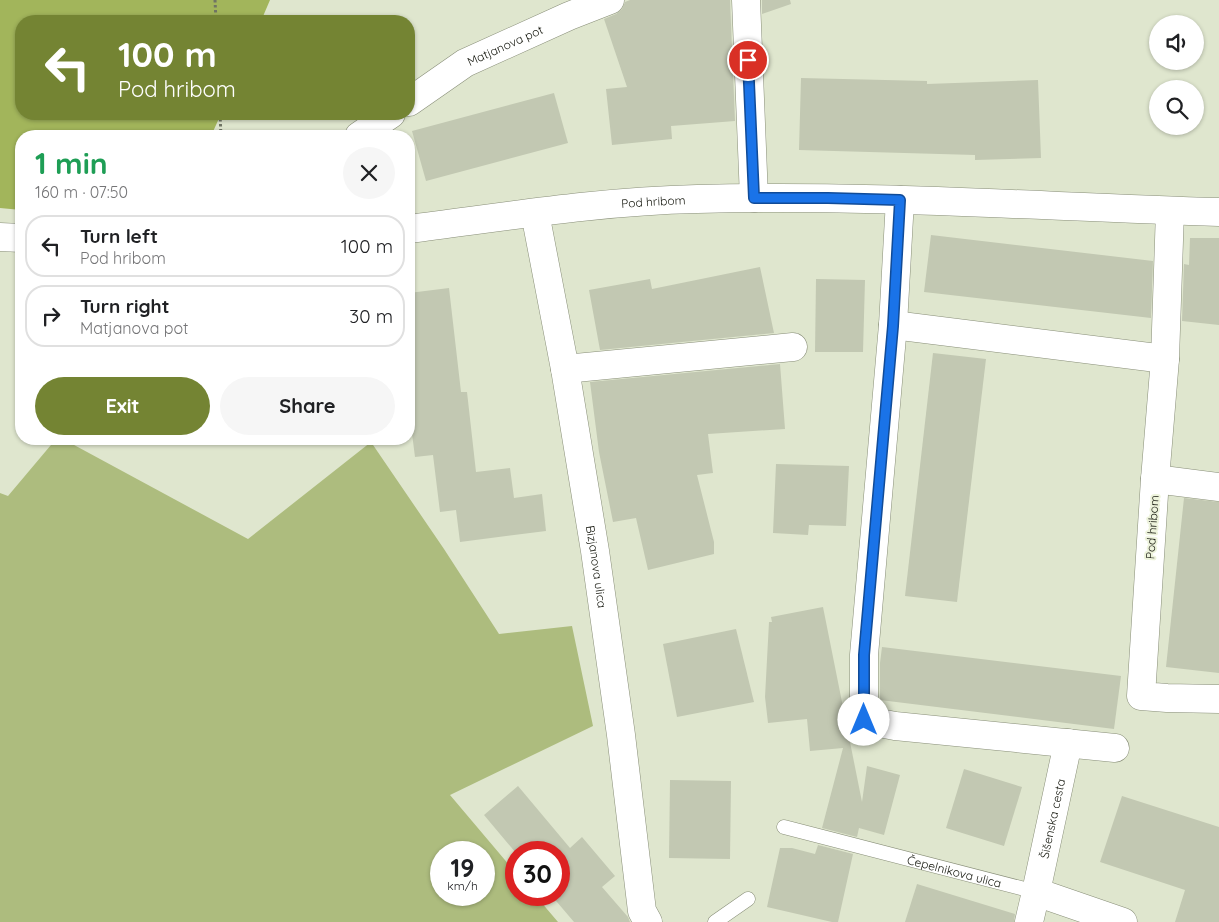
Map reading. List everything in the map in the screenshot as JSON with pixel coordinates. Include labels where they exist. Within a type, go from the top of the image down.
[{"type":"street","name":"Matjanova pot","points":[[415,98],[465,63],[610,0]]},
{"type":"street","points":[[746,0],[754,198]]},
{"type":"street","points":[[368,130],[382,120]]},
{"type":"street","name":"Pod hribom","points":[[415,228],[639,202],[696,199],[828,198],[1219,212]]},
{"type":"street","points":[[900,200],[893,326],[864,655],[864,720],[895,726],[1115,748]]},
{"type":"street","name":"Pod hribom","points":[[1170,211],[1165,358],[1141,696],[1219,699]]},
{"type":"street","name":"Bizjanova ulica","points":[[535,213],[565,369],[595,551],[621,735],[642,911],[648,922]]},
{"type":"street","points":[[0,236],[15,237]]},
{"type":"street","points":[[893,326],[1165,358]]},
{"type":"street","points":[[565,369],[793,347]]},
{"type":"street","points":[[1155,479],[1219,487]]},
{"type":"street","name":"Šišenska cesta","points":[[1029,922],[1068,743]]},
{"type":"street","name":"Čepelnikova ulica","points":[[1036,892],[1123,922]]},
{"type":"lane","name":"Čepelnikova ulica","points":[[784,827],[1036,892]]},
{"type":"lane","points":[[715,922],[748,899]]},
{"type":"path","points":[[215,0],[216,15]]},
{"type":"green space","points":[[0,0],[270,0],[264,15],[15,15],[15,120],[218,120],[214,130],[15,130],[15,209],[0,208]]},
{"type":"green space","points":[[51,445],[74,445],[248,539],[367,445],[373,445],[499,634],[572,626],[593,726],[450,795],[489,841],[430,841],[430,906],[495,906],[495,848],[505,860],[505,906],[544,906],[558,922],[0,922],[0,493],[8,496]]},
{"type":"building","points":[[630,0],[730,0],[735,121],[671,126],[672,139],[612,145],[606,89],[627,87],[604,19],[616,14],[622,9],[625,2]]},
{"type":"building","points":[[762,0],[790,0],[791,4],[762,14]]},
{"type":"building","points":[[801,78],[927,81],[927,84],[1038,80],[1041,158],[975,160],[975,155],[799,150]]},
{"type":"building","points":[[554,93],[568,143],[426,181],[415,142],[415,130]]},
{"type":"building","points":[[931,235],[1153,261],[1151,318],[924,292]]},
{"type":"building","points":[[1190,238],[1219,238],[1219,325],[1182,321],[1184,264],[1189,265]]},
{"type":"building","points":[[760,267],[774,333],[600,350],[589,290],[650,279],[652,289]]},
{"type":"building","points":[[816,279],[865,280],[863,352],[815,352]]},
{"type":"building","points":[[449,288],[461,392],[467,392],[476,472],[510,468],[514,498],[542,494],[546,531],[460,542],[456,510],[440,512],[433,455],[415,457],[413,445],[415,445],[415,292]]},
{"type":"building","points":[[933,353],[986,359],[957,602],[905,596]]},
{"type":"building","points":[[780,364],[785,429],[708,434],[713,473],[697,475],[714,542],[714,554],[648,570],[636,518],[613,522],[599,452],[590,382]]},
{"type":"building","points":[[776,464],[849,466],[846,526],[809,525],[808,535],[773,533]]},
{"type":"building","points":[[1184,498],[1219,502],[1219,673],[1166,667]]},
{"type":"building","points":[[823,607],[862,802],[867,766],[900,775],[884,835],[859,828],[857,837],[822,828],[843,748],[810,751],[807,719],[768,723],[765,697],[769,622],[772,622],[771,617]]},
{"type":"building","points":[[736,629],[754,702],[677,717],[663,644]]},
{"type":"building","points":[[882,647],[1121,676],[1114,729],[880,700]]},
{"type":"building","points":[[964,769],[1022,787],[1004,846],[946,828]]},
{"type":"building","points":[[670,780],[731,781],[730,859],[669,858]]},
{"type":"building","points":[[518,786],[564,841],[506,841],[484,815]]},
{"type":"building","points":[[1122,796],[1219,827],[1219,922],[1175,922],[1185,890],[1100,862]]},
{"type":"building","points":[[582,837],[615,876],[602,887],[628,917],[630,922],[574,922],[560,906],[570,906],[570,848]]},
{"type":"building","points":[[818,845],[853,854],[838,922],[767,907],[780,848],[792,848],[815,854]]},
{"type":"building","points":[[917,884],[1015,914],[1014,922],[905,922]]},
{"type":"route","points":[[748,60],[754,198],[900,200],[893,326],[864,655],[864,720]]}]
